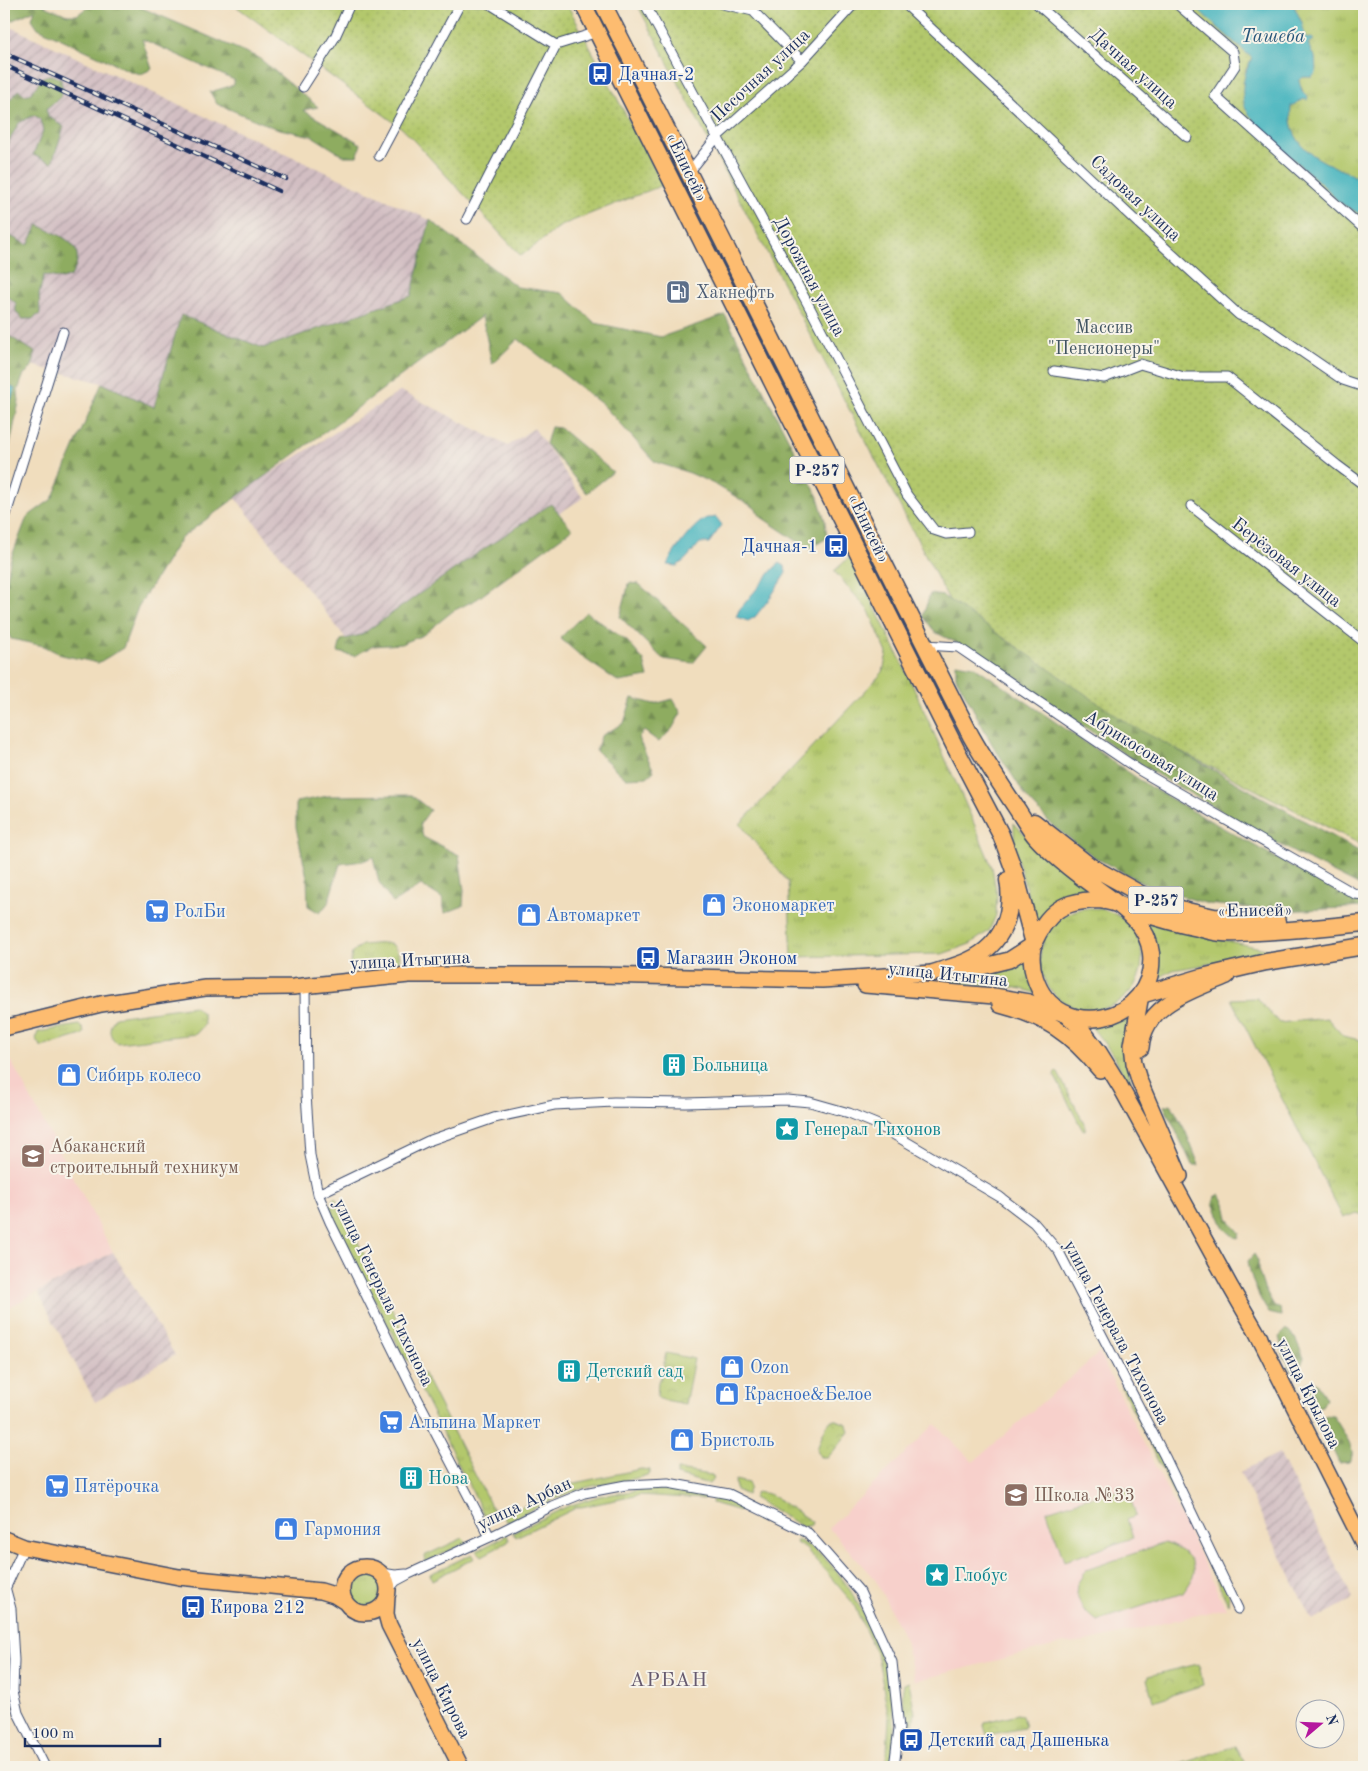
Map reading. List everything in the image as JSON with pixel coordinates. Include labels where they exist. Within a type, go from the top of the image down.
[{"type":"highway","name":"«Енисей»","points":[[583,4],[1001,836],[1015,873],[1034,944],[1033,971],[1037,984],[1053,1005],[1067,1015]]},
{"type":"highway","name":"«Енисей»","points":[[603,4],[690,171],[770,337],[971,736],[992,772]]},
{"type":"highway","name":"Р-257","points":[[992,772],[1035,836],[1052,853],[1133,916],[1142,927],[1148,939],[1151,966],[1141,995]]},
{"type":"highway","name":"Р-257","points":[[992,772],[1032,821],[1090,866],[1148,898],[1187,911],[1234,920],[1364,922]]},
{"type":"highway","points":[[933,973],[970,960],[987,949],[997,938],[1008,920],[1011,896],[1001,836]]},
{"type":"highway","name":"«Енисей»","points":[[1034,944],[1040,930],[1051,916],[1066,906],[1083,900],[1102,900],[1174,923],[1222,933],[1291,930],[1364,922]]},
{"type":"highway","points":[[1067,1015],[1088,1019],[1104,1018],[1119,1013],[1141,995],[1202,977],[1266,962],[1364,946]]},
{"type":"main road","name":"улица Итыгина","points":[[822,980],[981,968],[1009,960],[1034,944]]},
{"type":"main road","points":[[1157,1123],[1143,1069],[1140,1049],[1142,1036],[1147,1026],[1162,1008],[1178,997],[1247,967]]},
{"type":"main road","name":"улица Итыгина","points":[[4,1028],[101,1004],[205,988],[305,985],[409,976],[663,976],[822,980],[994,996],[1028,1002],[1067,1015]]},
{"type":"main road","points":[[938,991],[1003,1006],[1036,1016],[1060,1030],[1088,1055],[1139,1121]]},
{"type":"main road","points":[[1141,995],[1132,1045],[1134,1063],[1139,1080],[1187,1191],[1260,1338]]},
{"type":"main road","points":[[1067,1015],[1083,1031],[1099,1052],[1260,1338]]},
{"type":"main road","name":"улица Крылова","points":[[1260,1338],[1364,1545]]},
{"type":"main road","points":[[4,1540],[24,1547],[179,1578],[321,1592],[334,1595],[356,1611],[370,1613],[381,1618],[389,1625]]},
{"type":"main road","points":[[321,1592],[335,1586],[349,1572],[362,1566],[372,1567],[382,1573],[386,1579],[388,1592],[386,1614],[389,1625]]},
{"type":"main road","points":[[343,1580],[342,1593],[345,1602]]},
{"type":"main road","points":[[370,1613],[383,1605],[388,1592]]},
{"type":"main road","name":"улица Кирова","points":[[389,1625],[461,1767]]},
{"type":"street","points":[[303,86],[335,37],[350,4]]},
{"type":"street","points":[[379,156],[460,4]]},
{"type":"street","points":[[490,4],[556,45]]},
{"type":"street","name":"Дорожная улица","points":[[645,4],[810,308],[907,495],[934,530],[946,534],[968,532]]},
{"type":"street","points":[[722,4],[753,11],[802,61]]},
{"type":"street","name":"Песочная улица","points":[[690,171],[717,137],[802,61],[854,4]]},
{"type":"street","name":"Садовая улица","points":[[905,4],[1139,224],[1239,315],[1260,323],[1343,380],[1364,387]]},
{"type":"street","name":"Дачная улица","points":[[1038,4],[1187,137]]},
{"type":"street","points":[[1177,4],[1233,52],[1235,66],[1215,96],[1364,229]]},
{"type":"street","points":[[467,218],[556,45],[598,32]]},
{"type":"street","points":[[4,521],[63,332]]},
{"type":"street","points":[[1054,371],[1104,378],[1140,364],[1184,377],[1227,377],[1364,485]]},
{"type":"street","name":"Берёзовая улица","points":[[1191,506],[1364,642]]},
{"type":"street","name":"Абрикосовая улица","points":[[925,645],[958,647],[1138,770],[1355,894],[1364,895]]},
{"type":"street","name":"улица Генерала Тихонова","points":[[305,985],[306,1094],[310,1155],[318,1194],[409,1382],[490,1538]]},
{"type":"street","name":"улица Генерала Тихонова","points":[[318,1194],[428,1141],[494,1118],[554,1106],[614,1102],[686,1103],[787,1100],[810,1102],[849,1113],[876,1124],[1000,1197],[1034,1223],[1059,1252],[1165,1457],[1238,1609]]},
{"type":"street","name":"улица Арбан","points":[[409,1574],[490,1538],[552,1506],[584,1493],[626,1485],[668,1483],[728,1494],[808,1533],[860,1592],[892,1662],[899,1728],[894,1767]]},
{"type":"street","points":[[24,1547],[5,1585],[11,1609],[14,1660],[13,1692],[18,1713],[45,1767]]},
{"type":"street","points":[[382,1573],[395,1575],[409,1574]]},
{"type":"street","points":[[388,1592],[396,1581],[409,1574]]},
{"type":"shaded area","points":[[4,24],[430,220],[411,296],[263,348],[182,315],[154,407],[102,383],[4,358]]},
{"type":"shaded area","points":[[401,391],[508,446],[534,428],[583,498],[352,646],[234,496]]},
{"type":"shaded area","name":"Абаканский строительный техникум","points":[[11,1061],[113,1252],[4,1310],[4,1064]]},
{"type":"shaded area","points":[[113,1252],[175,1355],[95,1402],[38,1292]]},
{"type":"shaded area","name":"Школа №33","points":[[1099,1353],[1226,1608],[1086,1642],[1057,1645],[915,1681],[905,1640],[876,1581],[829,1528],[935,1424],[973,1462]]},
{"type":"shaded area","points":[[1279,1453],[1353,1599],[1312,1621],[1240,1472]]},
{"type":"green space","points":[[4,4],[47,4],[44,6],[68,15],[77,15],[92,4],[133,4],[259,58],[318,107],[303,110],[361,144],[357,156],[344,156],[312,136],[275,128],[217,104],[210,92],[234,85],[234,80],[142,39],[152,69],[141,74],[130,71],[38,28],[32,19],[35,10],[4,24]]},
{"type":"green space","points":[[233,4],[567,4],[663,185],[562,225],[521,256],[403,129]]},
{"type":"green space","name":"Массив \"Пенсионеры\"","points":[[637,4],[1192,4],[1252,58],[1245,71],[1327,188],[1338,200],[1364,216],[1364,846],[1130,725],[949,600]]},
{"type":"green space","points":[[1293,4],[1364,4],[1364,185],[1351,174],[1338,169],[1308,151],[1296,137],[1292,128],[1291,106],[1304,99],[1306,100],[1299,81],[1303,77],[1312,77],[1316,73],[1315,57],[1308,43],[1313,41],[1305,37],[1302,23]]},
{"type":"green space","points":[[49,75],[61,79],[62,91],[60,97],[46,109],[48,116],[64,127],[52,163],[33,155],[43,131],[40,119],[34,115],[19,123],[4,150],[4,106],[19,90],[25,95],[31,93],[43,77]]},
{"type":"green space","points":[[430,220],[517,287],[562,293],[595,323],[661,337],[725,315],[818,497],[825,521],[827,538],[809,549],[761,517],[755,508],[716,485],[690,473],[655,462],[603,405],[518,339],[492,364],[482,316],[181,538],[138,607],[123,648],[98,663],[62,655],[44,646],[11,639],[4,625],[4,598],[10,561],[27,517],[52,499],[102,383],[154,407],[181,315],[263,348],[411,296]]},
{"type":"green space","points":[[38,225],[71,243],[77,256],[76,265],[71,276],[62,279],[44,275],[39,295],[40,314],[32,319],[22,319],[16,312],[16,303],[4,297],[4,233],[28,245]]},
{"type":"green space","points":[[4,333],[35,352],[32,365],[24,374],[18,390],[19,402],[7,459],[4,489],[4,419],[15,389],[4,381]]},
{"type":"green space","points":[[551,427],[560,428],[613,472],[587,493],[546,444]]},
{"type":"green space","points":[[551,504],[572,529],[477,599],[453,611],[423,635],[401,644],[373,646],[354,656],[338,652],[341,640],[361,635]]},
{"type":"green space","points":[[850,557],[907,673],[992,867],[997,895],[996,915],[989,931],[970,944],[942,954],[792,957],[788,882],[740,824],[883,672],[887,653],[869,611],[834,571]]},
{"type":"green space","points":[[629,583],[639,584],[707,646],[693,663],[663,659],[620,617]]},
{"type":"green space","points":[[930,594],[943,596],[1122,719],[1364,854],[1364,887],[1295,853],[1144,767],[1037,695],[1018,678],[977,653],[935,632],[923,616]]},
{"type":"green space","points":[[586,612],[627,641],[644,661],[648,677],[619,682],[582,657],[560,638]]},
{"type":"green space","points":[[956,663],[974,666],[1150,787],[1364,907],[1283,911],[1208,904],[1151,887],[1096,858],[1054,827],[1027,798],[992,744],[956,677]]},
{"type":"green space","points":[[632,698],[654,704],[673,699],[681,713],[672,729],[659,742],[644,731],[638,738],[654,771],[647,777],[625,778],[596,751],[601,736],[624,723]]},
{"type":"green space","points":[[411,795],[430,810],[420,824],[423,837],[459,855],[464,890],[463,906],[445,913],[442,898],[421,885],[393,903],[379,882],[373,857],[363,861],[340,864],[328,903],[320,913],[308,906],[307,877],[296,827],[296,802],[328,796]]},
{"type":"green space","points":[[1014,823],[1040,851],[1097,894],[1036,924],[1014,847]]},
{"type":"green space","points":[[1091,908],[1111,911],[1120,916],[1134,930],[1139,939],[1142,959],[1139,979],[1134,988],[1120,1002],[1111,1007],[1091,1010],[1071,1007],[1062,1002],[1048,988],[1043,979],[1040,959],[1043,939],[1048,930],[1062,916],[1071,911]]},
{"type":"green space","points":[[1142,918],[1180,931],[1280,952],[1173,970],[1153,981]]},
{"type":"green space","points":[[385,943],[393,945],[400,956],[399,961],[391,965],[350,964],[352,953],[362,945]]},
{"type":"green space","points":[[1027,956],[1037,994],[1004,986],[946,985],[945,982],[1007,970],[1017,966]]},
{"type":"green space","points":[[1257,998],[1279,1023],[1327,1018],[1343,1036],[1364,1041],[1364,1215],[1356,1213],[1343,1218],[1231,999]]},
{"type":"green space","points":[[194,1006],[203,1014],[204,1025],[196,1034],[117,1043],[110,1033],[110,1027],[115,1017]]},
{"type":"green space","points":[[1132,1012],[1125,1034],[1125,1052],[1132,1088],[1111,1052],[1090,1025]]},
{"type":"green space","points":[[79,1025],[83,1029],[84,1033],[82,1035],[42,1047],[38,1044],[38,1032]]},
{"type":"green space","points":[[1055,1072],[1058,1073],[1086,1127],[1085,1130],[1082,1129],[1054,1075]]},
{"type":"green space","points":[[1171,1104],[1185,1130],[1199,1165],[1192,1165],[1164,1106]]},
{"type":"green space","points":[[1220,1194],[1225,1203],[1228,1219],[1240,1233],[1238,1238],[1234,1237],[1224,1228],[1213,1203],[1215,1197]]},
{"type":"green space","points":[[335,1197],[419,1362],[413,1364],[404,1357],[333,1217],[331,1204]]},
{"type":"green space","points":[[1254,1254],[1258,1261],[1258,1270],[1264,1288],[1273,1305],[1280,1308],[1281,1316],[1269,1313],[1255,1288],[1248,1261]]},
{"type":"green space","points":[[1287,1329],[1295,1338],[1304,1358],[1301,1365],[1293,1372],[1284,1356],[1279,1337]]},
{"type":"green space","points":[[666,1353],[694,1359],[685,1404],[657,1397],[658,1382],[661,1378]]},
{"type":"green space","points":[[423,1372],[493,1510],[484,1515],[418,1384],[419,1377]]},
{"type":"green space","points":[[1311,1381],[1316,1382],[1326,1399],[1322,1406],[1314,1407],[1307,1395],[1307,1383]]},
{"type":"green space","points":[[1123,1386],[1229,1595],[1228,1604],[1122,1388]]},
{"type":"green space","points":[[1326,1416],[1333,1416],[1348,1441],[1352,1452],[1349,1462],[1339,1463],[1322,1425],[1321,1420]]},
{"type":"green space","points":[[833,1419],[847,1424],[849,1432],[831,1454],[827,1457],[820,1457],[817,1450],[825,1429]]},
{"type":"green space","points":[[641,1469],[650,1470],[650,1474],[575,1491],[545,1503],[507,1522],[503,1516],[570,1484]]},
{"type":"green space","points":[[677,1470],[712,1475],[713,1479],[709,1484],[677,1475]]},
{"type":"green space","points":[[735,1480],[748,1483],[750,1487],[747,1495],[736,1490]]},
{"type":"green space","points":[[1127,1488],[1136,1515],[1127,1519],[1133,1538],[1064,1561],[1047,1511],[1096,1495],[1097,1497]]},
{"type":"green space","points":[[647,1489],[685,1491],[707,1495],[704,1499],[640,1495],[576,1508],[516,1537],[512,1533],[568,1506],[599,1496]]},
{"type":"green space","points":[[756,1492],[770,1494],[812,1522],[811,1525],[803,1527],[753,1498]]},
{"type":"green space","points":[[713,1496],[743,1506],[740,1511],[712,1503]]},
{"type":"green space","points":[[507,1535],[508,1542],[482,1556],[477,1551]]},
{"type":"green space","points":[[463,1538],[467,1542],[426,1562],[424,1556]]},
{"type":"green space","points":[[797,1540],[816,1551],[834,1568],[850,1590],[876,1641],[891,1692],[894,1714],[891,1767],[886,1767],[889,1719],[878,1658],[853,1603],[806,1549],[796,1543]]},
{"type":"green space","points":[[1164,1543],[1182,1551],[1194,1566],[1192,1579],[1183,1593],[1097,1621],[1083,1609],[1076,1594],[1077,1584],[1086,1570]]},
{"type":"green space","points":[[472,1554],[475,1558],[432,1580],[430,1574]]},
{"type":"green space","points":[[361,1569],[369,1569],[376,1572],[382,1578],[385,1589],[382,1600],[376,1606],[369,1609],[361,1609],[354,1606],[348,1600],[345,1593],[345,1585],[348,1578],[354,1572]]},
{"type":"green space","points":[[1198,1664],[1203,1685],[1153,1701],[1147,1679],[1148,1676]]},
{"type":"green space","points":[[909,1682],[915,1713],[913,1726],[909,1726],[903,1700],[904,1684]]},
{"type":"green space","points":[[1018,1714],[1022,1716],[1024,1728],[987,1735],[984,1726],[985,1722]]},
{"type":"green space","points":[[1235,1746],[1247,1767],[1171,1767]]},
{"type":"water","name":"Ташеба","points":[[1192,4],[1293,4],[1302,23],[1305,37],[1314,40],[1308,43],[1315,57],[1316,73],[1312,77],[1303,77],[1299,81],[1302,91],[1308,97],[1307,100],[1304,99],[1291,106],[1292,128],[1296,137],[1308,151],[1338,169],[1351,174],[1364,185],[1364,216],[1337,200],[1257,125],[1249,115],[1243,94],[1245,76],[1252,58]]},
{"type":"water","points":[[4,381],[15,389],[4,419]]},
{"type":"water","points":[[716,517],[722,525],[709,543],[700,543],[677,566],[667,565],[696,525],[707,518]]},
{"type":"water","points":[[780,563],[785,566],[786,573],[755,617],[748,621],[736,617],[739,610]]},
{"type":"railway","points":[[4,53],[286,179]]},
{"type":"railway","points":[[4,65],[279,191]]},
{"type":"place","name":"Дачная-2","points":[[600,74]]},
{"type":"place","name":"Хакнефть","points":[[678,292]]},
{"type":"place","name":"Дачная-1","points":[[836,546]]},
{"type":"place","name":"Экономаркет","points":[[714,905]]},
{"type":"place","name":"РолБи","points":[[157,911]]},
{"type":"place","name":"Автомаркет","points":[[529,915]]},
{"type":"place","name":"Магазин Эконом","points":[[648,958]]},
{"type":"place","name":"Больница","points":[[674,1065]]},
{"type":"place","name":"Сибирь колесо","points":[[69,1075]]},
{"type":"place","name":"Генерал Тихонов","points":[[787,1129]]},
{"type":"place","name":"Абаканский строительный техникум","points":[[33,1156]]},
{"type":"place","name":"Ozon","points":[[732,1367]]},
{"type":"place","name":"Детский сад","points":[[569,1371]]},
{"type":"place","name":"Красное&Белое","points":[[727,1394]]},
{"type":"place","name":"Альпина Маркет","points":[[391,1422]]},
{"type":"place","name":"Бристоль","points":[[682,1440]]},
{"type":"place","name":"Нова","points":[[411,1478]]},
{"type":"place","name":"Пятёрочка","points":[[57,1486]]},
{"type":"place","name":"Школа №33","points":[[1016,1495]]},
{"type":"place","name":"Гармония","points":[[286,1529]]},
{"type":"place","name":"Глобус","points":[[937,1575]]},
{"type":"place","name":"Кирова 212","points":[[193,1607]]},
{"type":"place","name":"Детский сад Дашенька","points":[[911,1740]]},
{"type":"district","name":"АРБАН","points":[[669,1679]]}]
